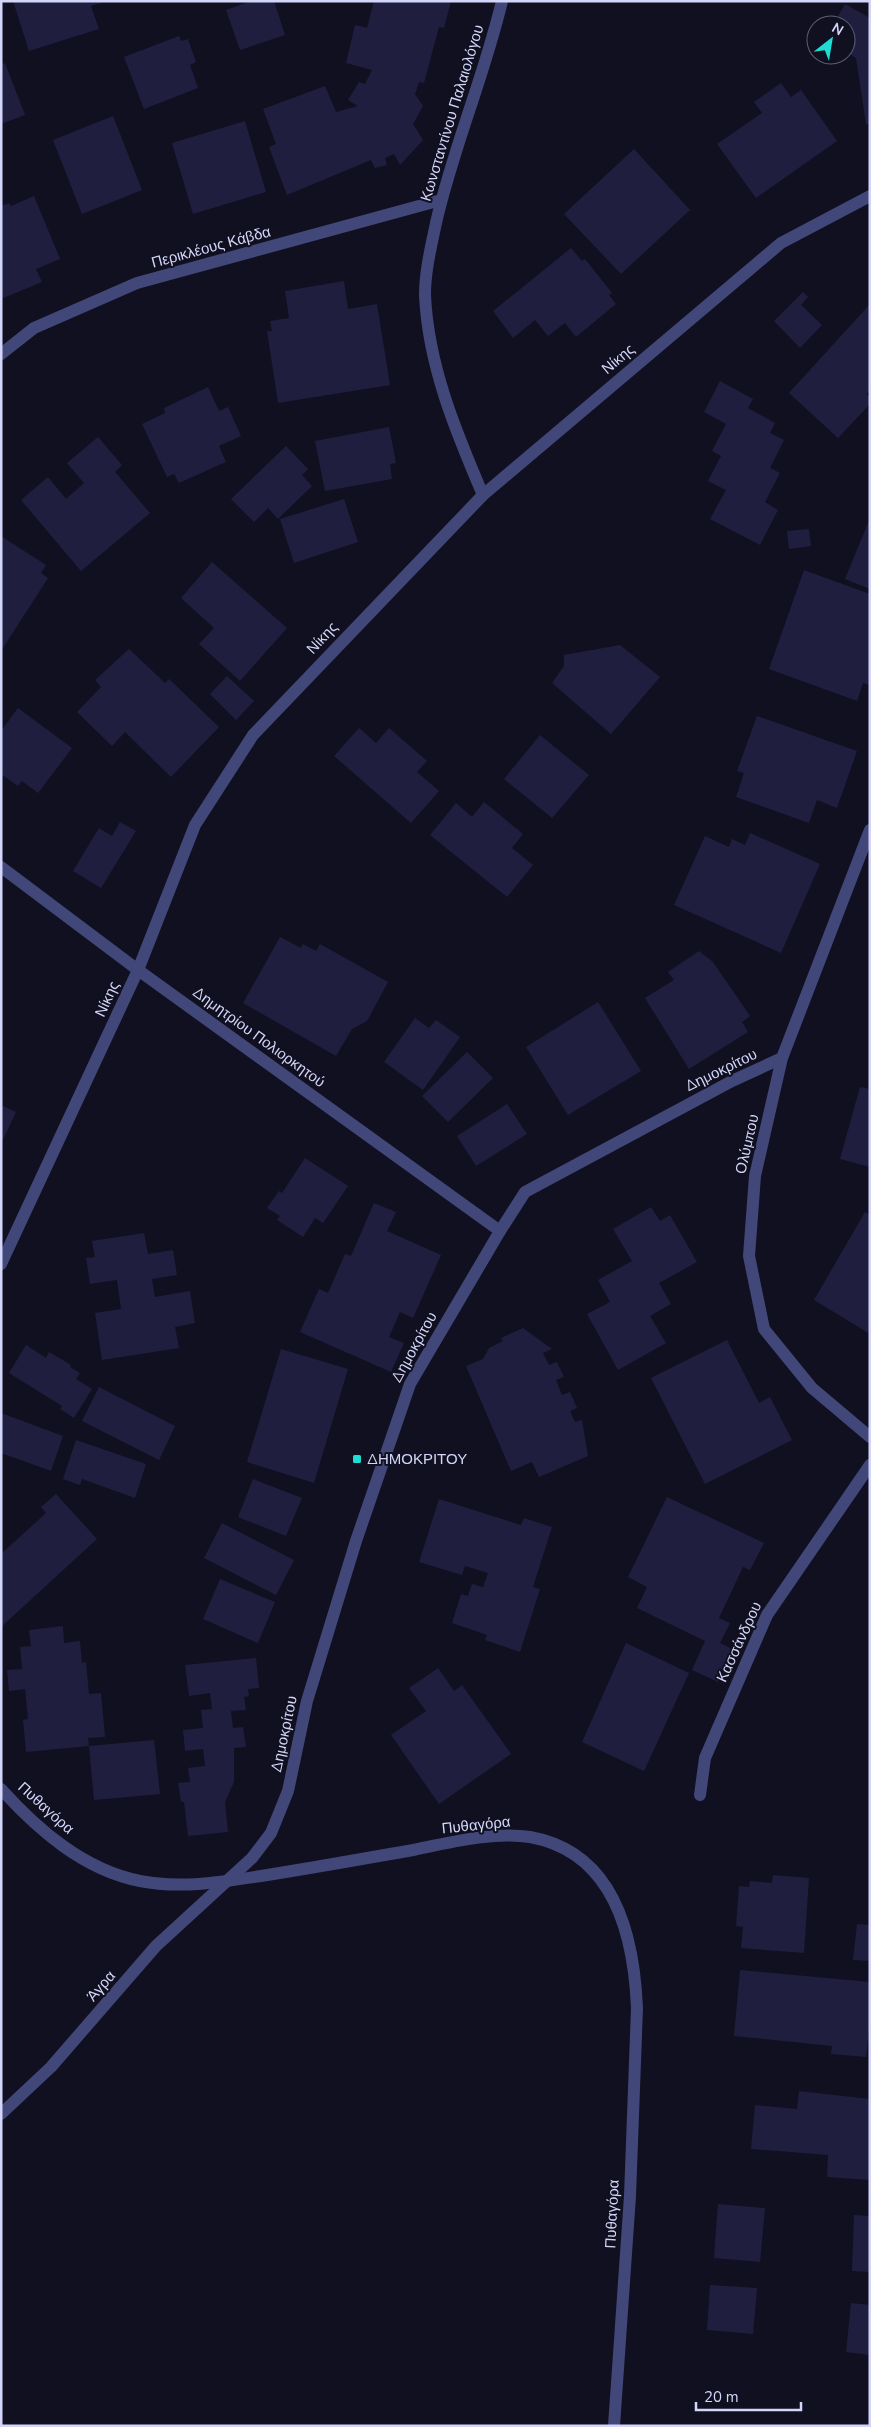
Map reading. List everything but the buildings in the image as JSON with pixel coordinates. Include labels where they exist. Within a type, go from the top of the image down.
[{"type":"street","name":"Κωνσταντίνου Παλαιολόγου","points":[[483,495],[447,405],[428,322],[425,294],[426,274],[441,200],[452,160],[482,73],[502,1]]},
{"type":"street","name":"Νίκης","points":[[1,1264],[138,970],[195,825],[253,735],[483,495],[781,243],[870,196]]},
{"type":"street","name":"Περικλέους Κάβδα","points":[[1,354],[34,328],[137,283],[441,200]]},
{"type":"street","name":"Ολύμπου","points":[[870,830],[782,1058],[755,1176],[749,1256],[764,1328],[812,1388],[870,1437]]},
{"type":"street","name":"Δημητρίου Πολιορκητού","points":[[1,867],[138,970],[500,1231]]},
{"type":"street","name":"Δημοκρίτου","points":[[227,1881],[263,1845],[282,1810],[307,1700],[356,1541],[410,1384],[525,1192],[724,1085],[782,1058]]},
{"type":"street","name":"Κασσάνδρου","points":[[700,1795],[705,1758],[767,1616],[870,1465]]},
{"type":"street","name":"Πυθαγόρα","points":[[1,1789],[52,1838],[70,1851],[118,1874],[139,1881],[166,1885],[227,1881],[308,1869],[456,1842],[509,1836],[529,1837],[559,1846],[585,1862],[604,1883],[625,1926],[636,1978],[638,2008],[630,2196],[614,2426]]},
{"type":"street","name":"Άγρα","points":[[1,2114],[51,2067],[156,1946],[227,1881]]},
{"type":"place","name":"ΔΗΜΟΚΡΙΤΟΥ","points":[[357,1459]]}]
